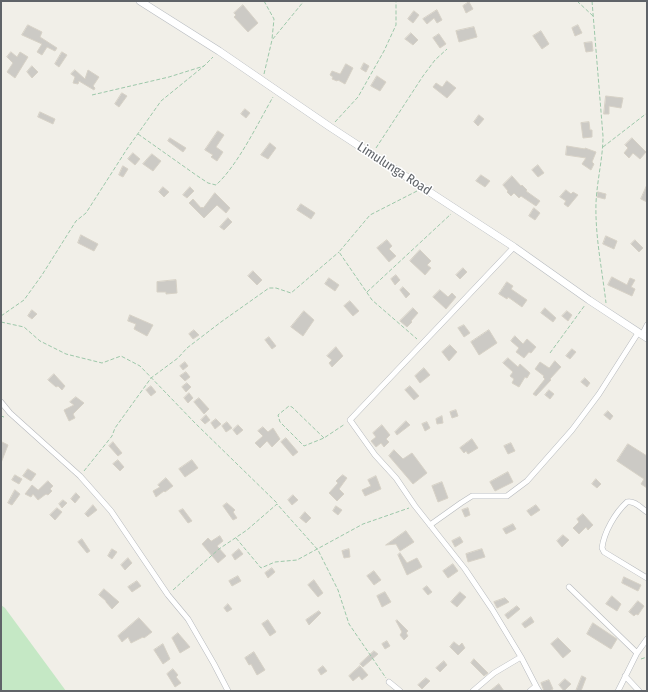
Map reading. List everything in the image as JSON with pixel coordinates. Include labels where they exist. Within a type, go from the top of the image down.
[{"type":"main road","name":"Limulunga Road","points":[[140,1],[219,51],[277,91],[514,247],[642,335]]},
{"type":"street","points":[[514,247],[350,420],[375,455],[396,478],[415,506],[465,569],[492,609],[538,688],[530,691]]},
{"type":"street","points":[[430,525],[461,502],[472,496],[507,496],[528,481],[572,430],[642,335],[647,325]]},
{"type":"street","points":[[1,402],[80,476],[111,511],[168,594],[188,619],[228,691]]},
{"type":"street","points":[[647,512],[635,503],[631,501],[627,502],[612,522],[605,536],[602,548],[604,552],[647,578]]},
{"type":"street","points":[[569,587],[637,653]]},
{"type":"street","points":[[618,691],[637,653],[647,639]]},
{"type":"street","points":[[472,691],[479,689],[494,672],[521,657]]},
{"type":"street","points":[[625,676],[639,691]]},
{"type":"street","points":[[389,682],[400,691]]},
{"type":"path","points":[[263,81],[272,40],[274,19],[264,1]]},
{"type":"path","points":[[272,40],[304,1]]},
{"type":"path","points":[[330,126],[358,97],[384,51],[396,25],[396,1]]},
{"type":"path","points":[[577,1],[593,16]]},
{"type":"path","points":[[592,1],[603,147],[597,184],[596,233],[607,312]]},
{"type":"path","points":[[373,154],[423,76],[435,60],[447,49]]},
{"type":"path","points":[[1,316],[24,300],[42,275],[76,221],[86,213],[138,133],[161,101],[204,66],[219,51]]},
{"type":"path","points":[[92,95],[169,77],[204,66]]},
{"type":"path","points":[[138,133],[208,183],[216,184],[224,178],[245,147],[277,91]]},
{"type":"path","points":[[603,147],[647,113]]},
{"type":"path","points":[[80,476],[112,436],[115,428],[151,378],[178,358],[187,348],[221,322],[269,288],[276,288],[291,293],[339,252],[370,215],[424,188]]},
{"type":"path","points":[[367,292],[456,209]]},
{"type":"path","points":[[339,252],[372,300],[422,343]]},
{"type":"path","points":[[550,353],[589,300]]},
{"type":"path","points":[[1,322],[24,327],[40,341],[66,354],[102,363],[121,356],[140,366],[277,504],[318,550],[338,590],[349,624],[389,682]]},
{"type":"path","points":[[324,438],[292,407],[288,406],[278,415],[280,422],[304,446],[324,438],[350,420]]},
{"type":"path","points":[[168,594],[219,549],[247,530],[277,504]]},
{"type":"path","points":[[236,537],[261,568],[275,562],[297,560],[318,550],[363,524],[415,506]]},
{"type":"green space","points":[[1,605],[5,608],[66,691],[1,691]]},
{"type":"building","points":[[469,2],[473,9],[466,13],[463,6]]},
{"type":"building","points":[[243,5],[258,23],[248,32],[234,17],[236,15],[234,13]]},
{"type":"building","points":[[437,10],[442,20],[437,23],[434,18],[427,24],[423,19]]},
{"type":"building","points":[[414,11],[419,15],[413,23],[408,19]]},
{"type":"building","points":[[28,25],[42,32],[40,37],[57,48],[55,51],[47,47],[42,55],[37,52],[42,44],[22,35]]},
{"type":"building","points":[[578,25],[582,33],[575,36],[572,28]]},
{"type":"building","points":[[474,27],[477,37],[459,42],[456,31]]},
{"type":"building","points":[[541,31],[549,44],[542,49],[533,36]]},
{"type":"building","points":[[411,33],[418,40],[413,45],[405,39]]},
{"type":"building","points":[[439,34],[446,44],[440,48],[433,38]]},
{"type":"building","points":[[592,42],[593,51],[586,52],[584,43]]},
{"type":"building","points":[[11,52],[17,57],[20,52],[28,57],[15,78],[7,72],[13,63],[7,57]]},
{"type":"building","points":[[62,52],[67,55],[59,67],[55,64]]},
{"type":"building","points":[[364,63],[369,66],[366,72],[361,69]]},
{"type":"building","points":[[346,64],[353,68],[345,84],[338,80],[332,79],[333,77],[330,75],[332,71],[340,74]]},
{"type":"building","points":[[32,66],[38,72],[32,78],[27,72]]},
{"type":"building","points":[[75,70],[85,79],[88,70],[99,77],[93,86],[95,88],[94,90],[79,81],[78,84],[73,83],[75,77],[71,74]]},
{"type":"building","points":[[377,76],[386,82],[380,91],[371,86]]},
{"type":"building","points":[[447,81],[456,88],[447,98],[433,87],[436,83],[442,87]]},
{"type":"building","points":[[122,93],[127,96],[119,107],[115,104]]},
{"type":"building","points":[[606,96],[623,98],[621,108],[609,106],[609,114],[604,114]]},
{"type":"building","points":[[245,109],[250,113],[246,118],[241,114]]},
{"type":"building","points":[[40,112],[55,119],[53,124],[38,117]]},
{"type":"building","points":[[479,115],[484,119],[478,126],[474,122]]},
{"type":"building","points":[[589,122],[590,130],[592,130],[592,137],[583,138],[581,123]]},
{"type":"building","points":[[218,131],[224,135],[216,147],[223,152],[217,161],[211,157],[213,155],[205,150]]},
{"type":"building","points":[[170,138],[186,148],[183,152],[168,141]]},
{"type":"building","points":[[632,138],[646,152],[640,159],[633,153],[629,158],[624,153],[628,148],[625,145]]},
{"type":"building","points":[[270,143],[276,148],[268,159],[261,155]]},
{"type":"building","points":[[567,146],[585,148],[596,152],[592,162],[594,164],[591,170],[582,164],[586,158],[566,155]]},
{"type":"building","points":[[133,153],[140,159],[135,165],[128,159]]},
{"type":"building","points":[[152,154],[161,161],[153,171],[143,164]]},
{"type":"building","points":[[538,165],[544,173],[538,177],[532,170]]},
{"type":"building","points":[[123,166],[128,169],[123,177],[119,175]]},
{"type":"building","points":[[481,175],[490,181],[485,187],[476,181]]},
{"type":"building","points":[[512,176],[527,190],[526,191],[540,201],[536,206],[521,196],[519,198],[514,193],[511,196],[507,192],[508,191],[503,185]]},
{"type":"building","points":[[647,185],[647,202],[641,199]]},
{"type":"building","points":[[163,187],[169,192],[164,197],[159,192]]},
{"type":"building","points":[[190,187],[194,191],[187,198],[183,195]]},
{"type":"building","points":[[566,190],[571,194],[573,192],[578,195],[568,207],[564,204],[566,201],[560,197]]},
{"type":"building","points":[[598,192],[606,194],[605,199],[597,197]]},
{"type":"building","points":[[215,193],[230,208],[226,213],[217,205],[204,218],[189,203],[193,199],[201,208],[203,208]]},
{"type":"building","points":[[301,204],[315,213],[311,219],[297,210]]},
{"type":"building","points":[[534,208],[540,213],[535,220],[529,216]]},
{"type":"building","points":[[228,218],[232,222],[224,230],[220,227]]},
{"type":"building","points":[[81,235],[98,244],[94,251],[78,243]]},
{"type":"building","points":[[606,236],[617,241],[614,249],[603,244]]},
{"type":"building","points":[[387,240],[392,246],[389,249],[396,256],[389,262],[377,248]]},
{"type":"building","points":[[635,240],[643,248],[639,252],[631,244]]},
{"type":"building","points":[[420,250],[431,261],[427,265],[431,268],[425,275],[410,261]]},
{"type":"building","points":[[463,268],[467,272],[460,279],[456,275]]},
{"type":"building","points":[[253,271],[262,280],[257,285],[248,276]]},
{"type":"building","points":[[396,275],[400,280],[395,285],[391,279]]},
{"type":"building","points":[[612,277],[627,285],[630,278],[635,280],[631,287],[635,289],[632,296],[608,285]]},
{"type":"building","points":[[329,278],[339,285],[335,291],[325,284]]},
{"type":"building","points":[[176,280],[177,293],[166,294],[166,292],[157,292],[157,282]]},
{"type":"building","points":[[507,282],[513,286],[511,289],[527,300],[522,307],[508,297],[507,299],[499,294]]},
{"type":"building","points":[[403,287],[410,294],[406,298],[400,290]]},
{"type":"building","points":[[440,290],[448,297],[452,293],[456,297],[446,309],[433,297]]},
{"type":"building","points":[[350,301],[359,311],[353,316],[344,306]]},
{"type":"building","points":[[413,308],[418,313],[407,327],[400,321]]},
{"type":"building","points":[[545,308],[556,318],[553,322],[541,313]]},
{"type":"building","points":[[32,310],[37,314],[32,319],[28,316]]},
{"type":"building","points":[[304,311],[314,320],[303,336],[291,327]]},
{"type":"building","points":[[567,311],[572,315],[568,321],[562,316]]},
{"type":"building","points":[[130,315],[153,325],[147,336],[134,329],[136,324],[128,321]]},
{"type":"building","points":[[464,325],[470,333],[464,337],[458,328]]},
{"type":"building","points":[[194,330],[199,335],[193,339],[189,334]]},
{"type":"building","points":[[489,330],[497,343],[479,355],[471,342]]},
{"type":"building","points":[[515,336],[523,344],[527,339],[536,347],[524,358],[516,352],[519,348],[511,341]]},
{"type":"building","points":[[269,337],[276,346],[272,349],[265,340]]},
{"type":"building","points":[[450,345],[457,352],[449,361],[442,352]]},
{"type":"building","points":[[336,347],[343,356],[332,367],[329,363],[332,360],[327,356]]},
{"type":"building","points":[[572,349],[576,352],[570,359],[566,356]]},
{"type":"building","points":[[508,358],[518,367],[520,364],[530,373],[527,378],[525,377],[519,387],[512,383],[514,379],[510,376],[513,372],[503,363]]},
{"type":"building","points":[[555,361],[561,367],[536,396],[533,394],[545,379],[543,377],[544,376],[535,369],[540,362],[549,368]]},
{"type":"building","points":[[185,362],[188,366],[183,370],[180,366]]},
{"type":"building","points":[[424,368],[430,375],[420,383],[415,376]]},
{"type":"building","points":[[186,372],[190,377],[185,381],[180,376]]},
{"type":"building","points":[[54,374],[65,386],[62,390],[48,380]]},
{"type":"building","points":[[585,378],[590,383],[587,387],[581,382]]},
{"type":"building","points":[[187,383],[191,387],[186,392],[182,387]]},
{"type":"building","points":[[151,386],[156,392],[151,396],[146,390]]},
{"type":"building","points":[[410,386],[419,396],[414,400],[405,390]]},
{"type":"building","points":[[549,390],[554,394],[550,399],[545,395]]},
{"type":"building","points":[[189,393],[193,398],[188,403],[184,398]]},
{"type":"building","points":[[76,397],[84,403],[73,414],[75,418],[69,421],[64,410],[74,405],[70,402]]},
{"type":"building","points":[[199,398],[209,409],[204,414],[194,402]]},
{"type":"building","points":[[456,410],[458,416],[452,418],[450,412]]},
{"type":"building","points":[[608,411],[613,416],[610,420],[604,415]]},
{"type":"building","points":[[206,415],[210,420],[205,424],[201,420]]},
{"type":"building","points":[[442,416],[443,423],[437,424],[436,419]]},
{"type":"building","points":[[216,419],[221,424],[215,429],[211,423]]},
{"type":"building","points":[[406,421],[410,425],[397,435],[395,432]]},
{"type":"building","points":[[227,422],[232,428],[226,432],[222,426]]},
{"type":"building","points":[[427,422],[430,428],[425,431],[422,424]]},
{"type":"building","points":[[238,425],[243,430],[237,435],[233,430]]},
{"type":"building","points":[[382,425],[390,435],[386,439],[389,442],[384,447],[381,443],[376,447],[371,441],[376,437],[373,433]]},
{"type":"building","points":[[263,427],[268,432],[273,428],[280,439],[272,447],[267,441],[260,448],[255,443],[263,436],[258,431]]},
{"type":"building","points":[[286,438],[298,452],[293,456],[281,442]]},
{"type":"building","points":[[472,439],[478,448],[468,454],[466,451],[464,453],[460,448]]},
{"type":"building","points":[[2,442],[8,445],[1,463],[1,446]]},
{"type":"building","points":[[113,442],[122,453],[118,456],[109,446]]},
{"type":"building","points":[[511,443],[515,451],[508,454],[504,446]]},
{"type":"building","points":[[628,444],[647,456],[647,488],[641,484],[644,479],[617,461]]},
{"type":"building","points":[[394,450],[403,459],[412,453],[427,473],[413,484],[389,456]]},
{"type":"building","points":[[118,460],[124,467],[120,471],[113,464]]},
{"type":"building","points":[[192,460],[198,468],[185,477],[179,469]]},
{"type":"building","points":[[28,469],[36,474],[31,481],[23,476]]},
{"type":"building","points":[[508,472],[513,482],[495,491],[490,482]]},
{"type":"building","points":[[15,475],[22,479],[19,484],[12,480]]},
{"type":"building","points":[[343,475],[347,478],[339,489],[344,494],[337,501],[329,493],[338,483],[336,481]]},
{"type":"building","points":[[376,476],[381,489],[365,496],[362,490],[371,486],[368,480]]},
{"type":"building","points":[[166,478],[173,486],[156,497],[153,491],[160,487],[158,485]]},
{"type":"building","points":[[596,479],[601,484],[597,488],[592,484]]},
{"type":"building","points":[[48,481],[53,486],[50,489],[52,491],[48,495],[46,494],[38,500],[33,494],[31,497],[25,494],[32,485],[38,490]]},
{"type":"building","points":[[442,482],[448,498],[438,502],[432,486]]},
{"type":"building","points":[[15,490],[20,494],[12,505],[8,503]]},
{"type":"building","points":[[76,493],[80,497],[75,503],[71,499]]},
{"type":"building","points":[[293,495],[298,500],[292,505],[288,500]]},
{"type":"building","points":[[63,500],[67,503],[62,508],[59,504]]},
{"type":"building","points":[[227,503],[235,510],[233,512],[237,518],[233,520],[223,506]]},
{"type":"building","points":[[93,505],[97,510],[88,517],[85,514]]},
{"type":"building","points":[[536,505],[540,510],[531,516],[527,511]]},
{"type":"building","points":[[336,506],[342,510],[338,515],[333,511]]},
{"type":"building","points":[[57,508],[62,512],[55,520],[50,515]]},
{"type":"building","points":[[468,508],[470,515],[465,517],[462,510]]},
{"type":"building","points":[[183,509],[192,521],[188,523],[179,511]]},
{"type":"building","points":[[305,512],[311,518],[306,523],[300,518]]},
{"type":"building","points":[[583,514],[593,525],[588,530],[586,527],[579,534],[573,528],[579,522],[577,519]]},
{"type":"building","points":[[513,524],[516,529],[506,534],[503,529]]},
{"type":"building","points":[[406,531],[414,542],[400,551],[396,544],[386,545]]},
{"type":"building","points":[[563,535],[569,540],[562,547],[557,541]]},
{"type":"building","points":[[220,536],[223,541],[217,546],[226,556],[218,563],[202,544],[208,538],[211,541]]},
{"type":"building","points":[[460,537],[463,542],[455,547],[452,541]]},
{"type":"building","points":[[82,539],[90,551],[87,553],[78,542]]},
{"type":"building","points":[[112,549],[117,552],[112,559],[108,556]]},
{"type":"building","points":[[239,549],[243,554],[235,560],[232,555]]},
{"type":"building","points":[[349,549],[350,557],[344,558],[342,551]]},
{"type":"building","points":[[482,549],[485,557],[468,562],[466,554]]},
{"type":"building","points":[[400,553],[407,563],[417,558],[422,567],[407,575],[398,555]]},
{"type":"building","points":[[128,558],[132,563],[125,570],[121,565]]},
{"type":"building","points":[[453,564],[458,571],[448,578],[443,571]]},
{"type":"building","points":[[272,568],[275,572],[268,578],[265,573]]},
{"type":"building","points":[[374,571],[381,580],[374,585],[367,576]]},
{"type":"building","points":[[238,576],[241,581],[232,586],[229,581]]},
{"type":"building","points":[[624,577],[641,585],[638,591],[622,583]]},
{"type":"building","points":[[314,580],[323,593],[318,597],[308,585]]},
{"type":"building","points":[[137,581],[141,586],[132,592],[128,587]]},
{"type":"building","points":[[427,586],[432,592],[428,595],[423,589]]},
{"type":"building","points":[[104,589],[119,602],[112,609],[99,595]]},
{"type":"building","points":[[385,592],[391,602],[382,607],[377,596]]},
{"type":"building","points":[[460,592],[466,597],[457,607],[451,602]]},
{"type":"building","points":[[612,596],[621,604],[617,611],[606,604]]},
{"type":"building","points":[[505,598],[509,602],[497,608],[494,602]]},
{"type":"building","points":[[638,601],[644,606],[638,615],[636,614],[634,616],[629,612]]},
{"type":"building","points":[[228,604],[232,609],[227,612],[224,608]]},
{"type":"building","points":[[517,606],[520,609],[508,619],[505,615]]},
{"type":"building","points":[[319,611],[321,613],[309,625],[306,620]]},
{"type":"building","points":[[531,617],[534,622],[525,628],[522,624]]},
{"type":"building","points":[[139,618],[152,632],[144,638],[143,637],[131,643],[128,637],[122,642],[118,636]]},
{"type":"building","points":[[268,620],[276,632],[270,636],[262,624]]},
{"type":"building","points":[[397,620],[408,631],[406,633],[408,636],[404,640],[400,635],[402,632],[396,621]]},
{"type":"building","points":[[593,623],[617,639],[611,649],[587,634]]},
{"type":"building","points":[[178,633],[190,647],[180,653],[172,638]]},
{"type":"building","points":[[558,638],[571,651],[563,658],[551,644]]},
{"type":"building","points":[[387,641],[390,646],[385,649],[382,644]]},
{"type":"building","points":[[454,642],[459,646],[462,643],[465,648],[458,655],[450,647]]},
{"type":"building","points":[[163,644],[170,659],[163,664],[154,650]]},
{"type":"building","points":[[374,651],[378,654],[363,667],[360,664]]},
{"type":"building","points":[[254,652],[265,670],[257,675],[251,664],[249,665],[245,658]]},
{"type":"building","points":[[474,659],[488,673],[484,676],[471,663]]},
{"type":"building","points":[[444,661],[447,665],[440,672],[436,668]]},
{"type":"building","points":[[323,666],[327,671],[321,675],[318,670]]},
{"type":"building","points":[[360,666],[368,675],[362,680],[359,676],[353,681],[349,676]]},
{"type":"building","points":[[173,669],[178,675],[176,677],[181,683],[175,687],[167,674]]},
{"type":"building","points":[[582,676],[586,678],[581,691],[576,691]]},
{"type":"building","points":[[426,678],[430,681],[422,689],[418,685]]},
{"type":"building","points":[[565,679],[571,684],[564,691],[559,685]]},
{"type":"building","points":[[549,680],[553,689],[544,691],[541,683]]},
{"type":"building","points":[[499,684],[504,691],[490,691]]}]
